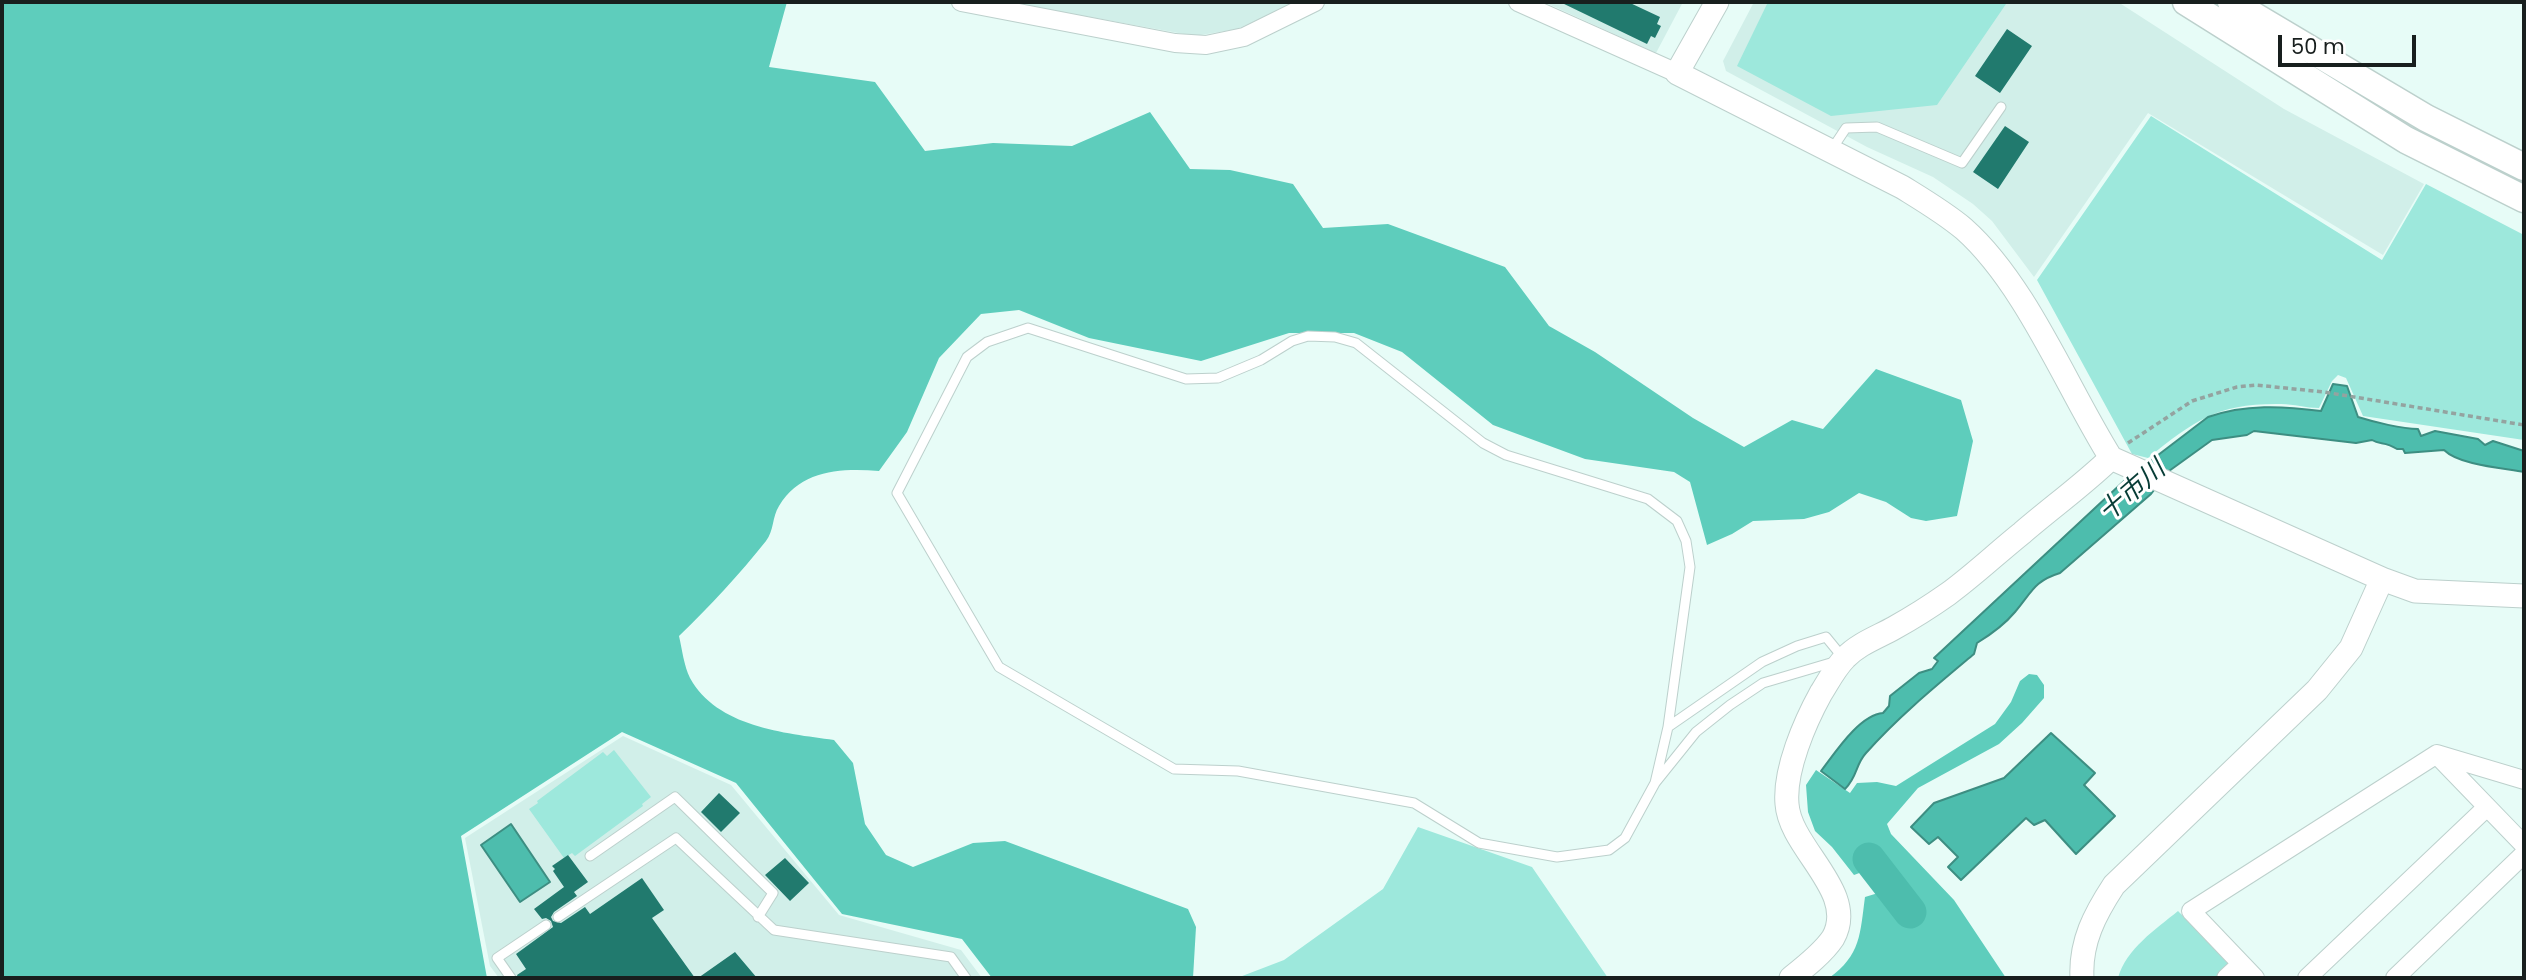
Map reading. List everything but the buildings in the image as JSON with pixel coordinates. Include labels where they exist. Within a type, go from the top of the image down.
[{"type":"main road","points":[[2186,2],[2406,140],[2524,199]]},
{"type":"main road","points":[[2231,2],[2426,118],[2524,167]]},
{"type":"street","points":[[961,2],[1175,43],[1206,45],[1244,37],[1315,2]]},
{"type":"street","points":[[1518,2],[1677,74],[1831,150],[1936,208],[1965,230],[1983,249],[2022,302],[2117,461],[2382,579],[2416,591],[2524,596]]},
{"type":"street","points":[[1677,74],[1717,2]]},
{"type":"street","points":[[1791,978],[1834,936],[1838,919],[1830,882],[1803,847],[1793,828],[1786,803],[1790,773],[1798,746],[1821,694],[1844,659],[1857,648],[1948,594],[2117,461]]},
{"type":"street","points":[[2082,978],[2085,940],[2095,913],[2114,885],[2317,690],[2351,648],[2382,579]]},
{"type":"street","points":[[2255,978],[2191,911],[2437,754],[2524,780]]},
{"type":"street","points":[[2437,754],[2524,845]]},
{"type":"street","points":[[2307,978],[2487,807]]},
{"type":"street","points":[[2395,978],[2524,854]]},
{"type":"street","points":[[2226,978],[2241,964]]},
{"type":"lane","points":[[1831,150],[1846,128],[1877,127],[1962,163],[2001,107]]},
{"type":"lane","points":[[1655,783],[1668,727],[1690,567],[1686,541],[1677,521],[1648,499],[1506,455],[1483,443],[1356,343],[1335,337],[1308,336],[1292,341],[1261,360],[1218,378],[1186,379],[1028,328],[987,342],[967,357],[898,493],[999,667],[1174,769],[1238,771],[1414,803],[1479,843],[1557,857],[1609,850],[1625,838],[1655,783],[1696,732],[1730,705],[1763,683],[1844,659],[1826,636],[1797,646],[1762,662],[1668,727]]},
{"type":"lane","points":[[590,856],[675,797],[773,893],[758,917]]},
{"type":"lane","points":[[558,917],[676,838],[774,930],[951,957],[966,978]]},
{"type":"lane","points":[[511,978],[497,958],[546,925]]},
{"type":"path","points":[[2117,461],[2158,422],[2192,401],[2237,387],[2256,385],[2324,392],[2524,425]]},
{"type":"shaded area","points":[[2,2],[787,2],[769,67],[875,82],[925,151],[993,143],[1072,146],[1150,112],[1190,169],[1230,170],[1293,184],[1323,228],[1388,224],[1505,267],[1549,326],[1595,352],[1693,418],[1744,447],[1792,420],[1823,429],[1876,369],[1961,400],[1973,441],[1957,516],[1926,521],[1911,518],[1886,502],[1859,493],[1829,512],[1804,519],[1753,521],[1707,545],[1690,482],[1674,472],[1585,459],[1493,425],[1402,352],[1354,333],[1289,333],[1201,361],[1089,338],[1019,310],[981,314],[939,358],[907,432],[879,471],[850,470],[823,474],[810,478],[788,494],[777,510],[766,541],[724,590],[679,636],[686,668],[702,694],[734,717],[774,730],[834,740],[853,763],[865,824],[886,855],[913,867],[973,843],[1005,841],[1188,909],[1196,927],[1193,978],[992,978],[962,939],[842,914],[736,783],[622,732],[461,836],[487,978],[2,978]]},
{"type":"shaded area","points":[[1007,2],[1298,2],[1237,29],[1195,36]]},
{"type":"shaded area","points":[[1544,2],[1683,2],[1656,53]]},
{"type":"shaded area","points":[[1754,2],[2118,2],[2284,109],[2424,184],[2383,255],[2148,113],[2034,277],[1992,221],[1973,204],[1933,177],[1867,147],[1726,71],[1723,61]]},
{"type":"shaded area","points":[[1768,2],[2006,4],[1937,105],[1831,116],[1737,66]]},
{"type":"shaded area","points":[[2151,116],[2382,260],[2426,184],[2524,235],[2524,440],[2363,416],[2346,378],[2338,375],[2332,381],[2319,408],[2286,404],[2240,407],[2208,416],[2180,433],[2148,458],[2132,454],[2037,280]]},
{"type":"shaded area","points":[[2029,674],[2037,675],[2044,685],[2044,698],[2022,723],[1999,744],[1918,788],[1887,824],[1891,834],[1954,900],[2006,978],[1829,978],[1847,961],[1857,943],[1865,897],[1888,890],[1902,909],[1912,908],[1874,857],[1862,872],[1854,875],[1832,847],[1815,831],[1808,812],[1806,785],[1816,770],[1850,793],[1857,783],[1877,782],[1896,786],[1995,724],[2011,702],[2020,681]]},
{"type":"shaded area","points":[[623,736],[731,785],[839,915],[961,950],[982,978],[499,978],[490,966],[465,838]]},
{"type":"shaded area","points":[[614,750],[651,797],[643,806],[575,856],[572,853],[564,858],[529,809],[603,752],[607,756]]},
{"type":"shaded area","points":[[1418,827],[1532,867],[1608,978],[1237,978],[1284,960],[1383,889]]},
{"type":"shaded area","points":[[2178,911],[2231,965],[2216,978],[2118,978],[2135,949],[2151,932]]},
{"type":"water","points":[[2333,384],[2347,386],[2358,417],[2396,427],[2418,429],[2421,436],[2435,431],[2478,439],[2485,445],[2493,441],[2524,451],[2524,472],[2470,462],[2444,450],[2405,453],[2403,449],[2372,440],[2356,443],[2254,431],[2247,435],[2212,440],[2169,471],[2151,494],[2060,573],[2034,588],[2007,621],[1977,643],[1974,654],[1918,701],[1862,757],[1845,789],[1821,771],[1857,727],[1874,715],[1883,713],[1889,706],[1890,696],[1919,673],[1932,669],[1938,661],[1934,658],[2124,481],[2208,417],[2264,407],[2321,411]]},
{"type":"water","points":[[2051,733],[2095,773],[2084,785],[2115,816],[2076,854],[2045,820],[2034,825],[2026,818],[1961,880],[1948,867],[1958,857],[1938,837],[1929,844],[1911,827],[1934,803],[2004,778]]},
{"type":"water","points":[[511,824],[550,882],[520,902],[481,845]]},
{"type":"waterway","name":"十市川","points":[[1869,859],[1910,912]]}]
